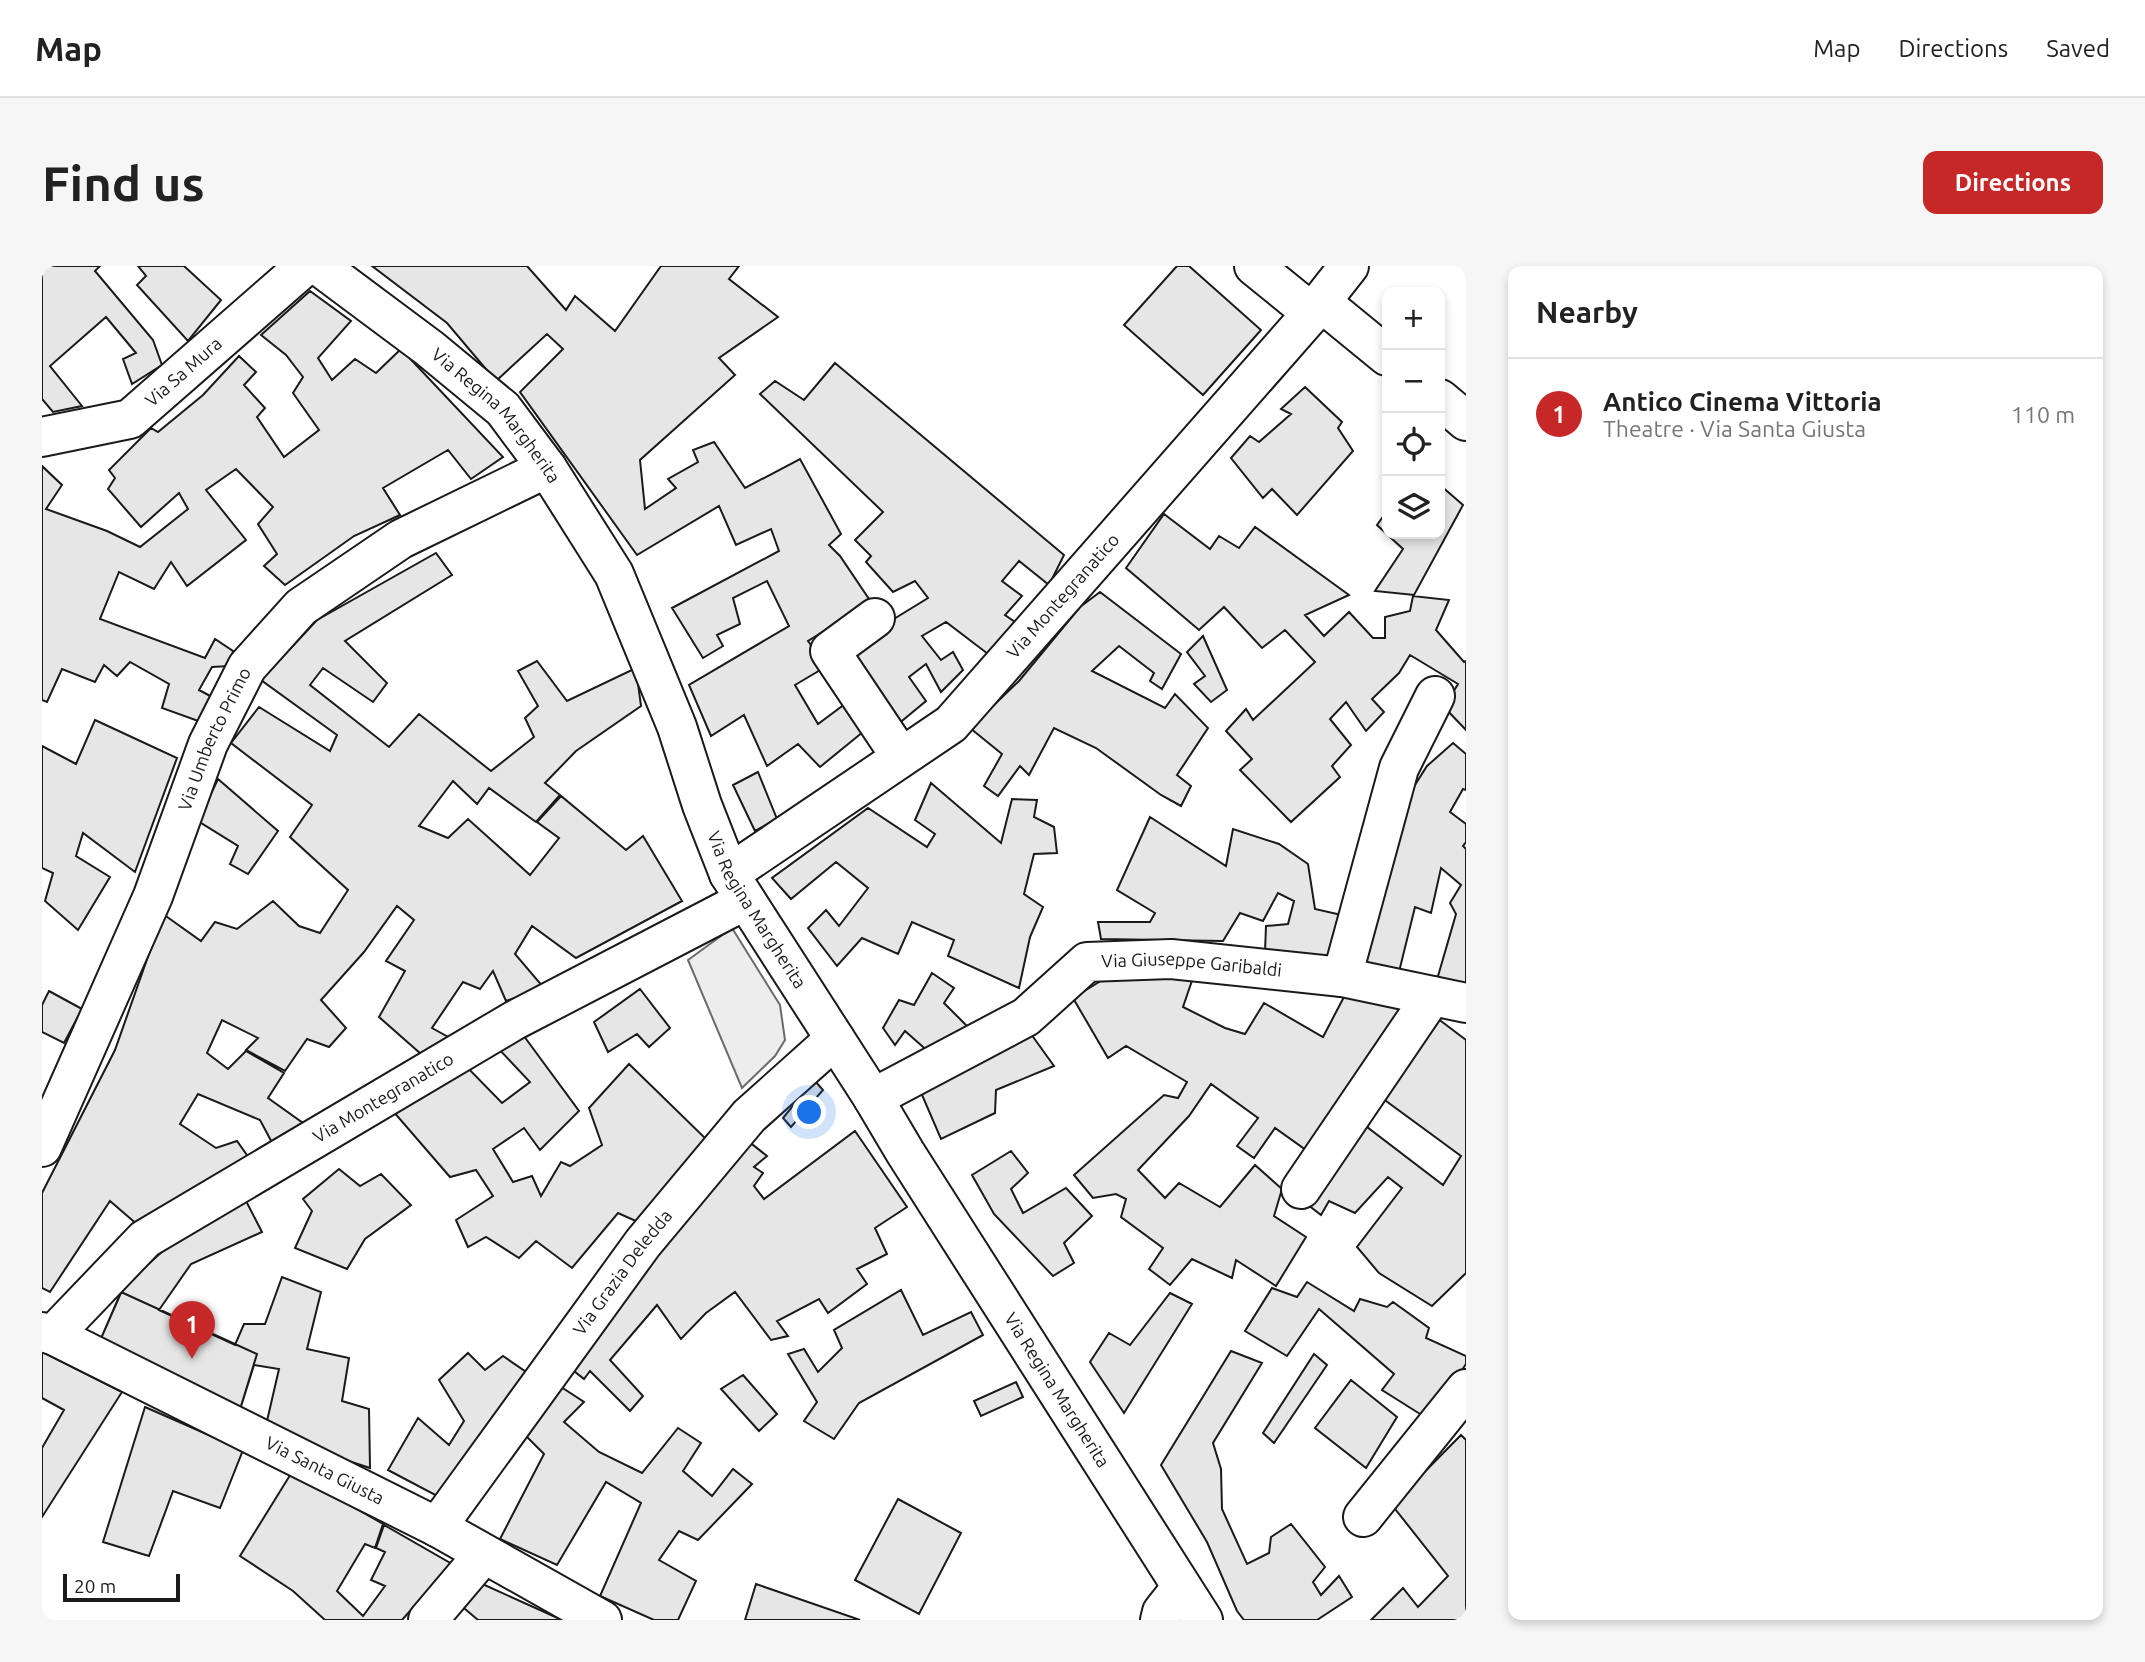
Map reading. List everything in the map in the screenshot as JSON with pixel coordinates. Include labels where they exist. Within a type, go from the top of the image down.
[{"type":"street","name":"Via Sa Mura","points":[[42,437],[131,419],[305,266]]},
{"type":"street","name":"Via Regina Margherita","points":[[319,266],[429,348],[503,409],[547,468],[614,574],[677,727],[702,806],[737,888],[1203,1620]]},
{"type":"street","points":[[1254,266],[1382,353]]},
{"type":"street","name":"Via Montegranatico","points":[[47,1334],[145,1239],[737,888],[901,757],[951,724],[1349,266]]},
{"type":"street","points":[[1445,403],[1466,421]]},
{"type":"street","name":"Via Umberto Primo","points":[[42,1147],[153,896],[208,744],[247,667],[301,607],[401,539],[547,468]]},
{"type":"street","points":[[875,618],[830,651],[901,757]]},
{"type":"street","points":[[1342,977],[1399,768],[1435,696]]},
{"type":"street","name":"Via Giuseppe Garibaldi","points":[[873,1098],[1026,1017],[1087,962],[1171,959],[1342,977],[1449,1000]]},
{"type":"street","points":[[1301,1189],[1449,1000]]},
{"type":"street","name":"Via Grazia Deledda","points":[[437,1527],[643,1243],[750,1116],[835,1039]]},
{"type":"street","name":"Via Santa Giusta","points":[[47,1334],[437,1527],[601,1620]]},
{"type":"street","points":[[1363,1517],[1466,1389]]},
{"type":"street","points":[[428,1620],[483,1555]]},
{"type":"street","points":[[1160,1620],[1162,1612],[1181,1588]]},
{"type":"shaded area","points":[[732,928],[780,1005],[785,1040],[775,1056],[742,1088],[688,960]]},
{"type":"building","points":[[42,266],[100,266],[95,271],[153,340],[162,365],[132,384],[123,359],[136,353],[106,317],[50,366],[82,406],[53,412],[42,399]]},
{"type":"building","points":[[138,266],[184,266],[221,300],[188,341],[137,285],[146,276]]},
{"type":"building","points":[[372,266],[527,266],[566,310],[575,296],[615,331],[661,266],[739,266],[729,279],[778,317],[719,358],[735,375],[640,460],[645,509],[676,488],[668,479],[698,462],[693,450],[714,442],[745,488],[800,459],[841,534],[829,545],[840,556],[871,602],[808,641],[827,666],[795,685],[818,724],[853,698],[869,727],[820,767],[798,744],[767,766],[744,715],[711,736],[689,685],[789,626],[767,581],[733,598],[740,624],[717,635],[723,646],[703,658],[672,608],[779,551],[771,529],[736,545],[719,506],[637,555],[520,392],[563,349],[547,334],[496,381],[447,323]]},
{"type":"building","points":[[1177,266],[1189,266],[1261,330],[1203,395],[1124,325]]},
{"type":"building","points":[[310,291],[351,321],[318,358],[332,380],[355,359],[376,373],[401,349],[503,457],[471,479],[448,450],[383,488],[400,515],[354,536],[285,585],[264,566],[277,554],[258,524],[273,507],[236,469],[206,490],[246,540],[187,586],[171,562],[154,589],[119,572],[100,619],[205,658],[215,639],[233,651],[230,666],[212,667],[199,690],[214,698],[201,722],[162,708],[169,684],[130,662],[117,676],[104,665],[95,682],[62,669],[47,702],[42,700],[42,466],[62,485],[46,509],[107,531],[140,547],[188,509],[179,493],[141,527],[108,489],[115,478],[109,470],[151,428],[158,432],[203,395],[239,356],[256,372],[244,385],[265,408],[257,417],[284,457],[319,430],[293,393],[303,377],[286,355],[261,335]]},
{"type":"building","points":[[835,363],[1064,555],[1049,585],[1019,561],[1002,581],[1022,596],[1005,615],[1015,622],[988,654],[946,622],[922,636],[941,660],[953,652],[963,670],[941,692],[926,664],[909,677],[926,701],[891,730],[845,649],[928,598],[915,581],[893,592],[866,562],[871,556],[855,540],[883,512],[760,394],[775,381],[804,400]]},
{"type":"building","points":[[1305,387],[1342,422],[1338,428],[1353,451],[1297,515],[1272,489],[1263,498],[1231,458],[1250,436],[1259,442],[1291,414],[1281,409]]},
{"type":"building","points":[[1445,489],[1463,505],[1445,538]]},
{"type":"building","points":[[1164,514],[1210,549],[1219,536],[1239,548],[1255,527],[1349,595],[1305,615],[1324,636],[1349,612],[1373,638],[1385,638],[1385,617],[1410,611],[1413,596],[1449,600],[1436,630],[1464,662],[1466,661],[1466,730],[1444,707],[1458,684],[1410,655],[1399,673],[1372,699],[1384,712],[1366,731],[1346,702],[1330,719],[1351,745],[1332,766],[1340,777],[1291,822],[1240,770],[1252,759],[1226,731],[1246,709],[1253,720],[1315,662],[1285,630],[1262,648],[1224,607],[1199,630],[1126,568]]},
{"type":"building","points":[[1392,539],[1444,539],[1414,595],[1375,591],[1403,549]]},
{"type":"building","points":[[436,553],[452,575],[345,641],[387,683],[373,702],[323,668],[310,685],[389,747],[419,714],[491,771],[534,737],[525,718],[538,706],[518,671],[537,661],[567,701],[636,668],[641,706],[576,751],[545,783],[560,795],[536,822],[489,788],[477,804],[453,781],[419,826],[448,838],[468,819],[530,875],[559,838],[537,822],[561,796],[626,850],[643,836],[682,901],[576,958],[532,926],[515,954],[544,988],[506,1001],[493,971],[480,989],[463,982],[432,1028],[450,1038],[421,1054],[379,1017],[405,971],[386,961],[414,920],[397,906],[364,952],[321,1000],[346,1028],[329,1047],[307,1039],[285,1071],[246,1050],[258,1038],[222,1020],[207,1053],[228,1069],[246,1051],[284,1073],[268,1098],[310,1128],[275,1148],[260,1120],[198,1094],[180,1124],[216,1148],[237,1141],[249,1158],[139,1226],[110,1201],[50,1292],[42,1288],[42,1193],[115,1050],[163,914],[201,941],[215,922],[237,929],[273,901],[299,926],[320,933],[348,890],[290,837],[312,805],[231,743],[259,707],[330,751],[337,735],[261,680],[317,620]]},
{"type":"building","points":[[1100,592],[1181,654],[1162,689],[1150,681],[1154,673],[1119,646],[1092,671],[1165,708],[1175,694],[1208,728],[1177,775],[1191,786],[1181,806],[1161,795],[1096,748],[1054,728],[1029,775],[1020,766],[998,796],[984,786],[1002,754],[970,728],[1019,681],[1080,607]]},
{"type":"building","points":[[1203,636],[1227,690],[1211,702],[1194,684],[1205,676],[1187,652]]},
{"type":"building","points":[[95,720],[177,758],[135,872],[83,833],[76,856],[110,877],[78,930],[45,901],[53,873],[42,868],[42,746],[76,764]]},
{"type":"building","points":[[1453,743],[1466,754],[1466,790],[1463,789],[1450,812],[1466,824],[1466,842],[1463,846],[1466,849],[1466,984],[1436,983],[1456,914],[1450,903],[1461,885],[1441,868],[1431,913],[1415,907],[1399,972],[1355,966],[1396,815],[1427,766]]},
{"type":"building","points":[[758,772],[777,819],[755,831],[733,785]]},
{"type":"building","points":[[218,779],[278,831],[248,874],[230,864],[238,846],[198,821]]},
{"type":"building","points":[[931,783],[1001,843],[1012,799],[1037,800],[1034,817],[1054,827],[1057,853],[1034,854],[1024,894],[1043,907],[1030,937],[1019,988],[948,956],[954,940],[912,922],[898,954],[862,938],[837,966],[808,928],[826,910],[839,926],[868,888],[836,862],[791,899],[772,878],[868,808],[927,847],[935,834],[915,820]]},
{"type":"building","points":[[1150,817],[1226,866],[1233,829],[1279,844],[1308,864],[1315,909],[1346,916],[1338,958],[1265,952],[1266,926],[1288,924],[1294,901],[1278,893],[1263,921],[1240,913],[1223,941],[1101,939],[1098,922],[1150,922],[1155,913],[1117,890]]},
{"type":"building","points":[[1196,969],[1183,1007],[1225,1028],[1245,1034],[1264,1003],[1323,1037],[1345,995],[1412,1009],[1313,1155],[1275,1128],[1254,1158],[1237,1146],[1258,1118],[1211,1084],[1189,1116],[1138,1170],[1165,1198],[1179,1183],[1220,1207],[1255,1165],[1282,1189],[1274,1216],[1306,1237],[1276,1286],[1236,1260],[1232,1278],[1192,1259],[1170,1285],[1149,1269],[1163,1248],[1121,1217],[1126,1199],[1116,1194],[1093,1198],[1074,1175],[1164,1095],[1178,1098],[1187,1082],[1126,1046],[1108,1058],[1073,998],[1117,971]]},
{"type":"building","points":[[932,973],[954,988],[944,1003],[972,1031],[931,1054],[905,1031],[895,1045],[883,1028],[899,1000],[914,1005]]},
{"type":"building","points":[[640,989],[670,1028],[649,1047],[637,1034],[608,1052],[594,1022]]},
{"type":"building","points":[[49,991],[82,1009],[64,1043],[42,1032],[42,1005]]},
{"type":"building","points":[[1437,1018],[1466,1040],[1466,1273],[1432,1306],[1379,1273],[1357,1247],[1402,1188],[1388,1177],[1355,1213],[1329,1201],[1321,1215],[1303,1201],[1363,1124],[1443,1185],[1461,1156],[1382,1098]]},
{"type":"building","points":[[518,1028],[579,1111],[540,1150],[524,1128],[493,1149],[513,1182],[532,1176],[541,1196],[561,1162],[570,1166],[602,1145],[589,1108],[629,1064],[706,1139],[638,1222],[618,1213],[572,1268],[536,1241],[519,1258],[486,1237],[468,1247],[456,1220],[493,1196],[476,1170],[450,1177],[392,1110],[463,1063],[502,1103],[530,1082],[495,1045]]},
{"type":"building","points":[[1031,1034],[1054,1066],[996,1090],[995,1113],[941,1139],[919,1088]]},
{"type":"building","points":[[814,1080],[823,1090],[791,1127],[783,1118]]},
{"type":"building","points":[[855,1131],[907,1207],[875,1228],[887,1254],[857,1269],[867,1284],[828,1313],[819,1299],[777,1321],[788,1336],[771,1340],[735,1292],[706,1313],[681,1339],[657,1305],[610,1360],[643,1396],[630,1411],[590,1371],[584,1379],[569,1367],[748,1141],[767,1156],[754,1167],[763,1173],[754,1186],[764,1199]]},
{"type":"building","points":[[1011,1151],[1028,1173],[1011,1189],[1023,1213],[1066,1188],[1092,1216],[1064,1243],[1074,1263],[1053,1276],[994,1214],[972,1175]]},
{"type":"building","points":[[339,1169],[360,1186],[381,1174],[411,1205],[365,1239],[347,1269],[295,1248],[312,1211],[303,1199]]},
{"type":"building","points":[[245,1199],[262,1232],[191,1264],[159,1310],[235,1345],[244,1324],[265,1324],[282,1277],[321,1292],[307,1349],[349,1358],[342,1401],[369,1409],[370,1468],[324,1453],[267,1421],[279,1369],[254,1365],[238,1416],[99,1343],[124,1286],[174,1241]]},
{"type":"building","points":[[1307,1282],[1354,1311],[1360,1299],[1387,1307],[1393,1302],[1429,1328],[1426,1338],[1466,1356],[1466,1364],[1428,1419],[1382,1390],[1394,1374],[1319,1309],[1287,1356],[1245,1331],[1272,1288],[1297,1297]]},
{"type":"building","points":[[901,1290],[923,1335],[971,1312],[983,1335],[859,1403],[834,1439],[804,1421],[817,1402],[788,1354],[804,1349],[818,1372],[842,1348],[834,1330]]},
{"type":"building","points":[[121,1292],[257,1354],[238,1416],[99,1343]]},
{"type":"building","points":[[1170,1293],[1192,1304],[1124,1413],[1090,1362],[1109,1333],[1130,1345]]},
{"type":"building","points":[[1231,1351],[1262,1363],[1213,1443],[1221,1469],[1222,1509],[1247,1564],[1269,1553],[1271,1537],[1291,1524],[1325,1567],[1313,1582],[1321,1595],[1339,1576],[1352,1597],[1317,1620],[1244,1620],[1237,1611],[1207,1542],[1161,1465]]},
{"type":"building","points":[[42,1352],[122,1392],[42,1517],[42,1448],[64,1410],[42,1398]]},
{"type":"building","points":[[468,1353],[485,1370],[503,1356],[532,1376],[439,1497],[388,1470],[418,1418],[449,1445],[464,1421],[439,1380]]},
{"type":"building","points":[[1314,1354],[1327,1365],[1274,1443],[1263,1433]]},
{"type":"building","points":[[743,1375],[777,1414],[759,1431],[721,1389]]},
{"type":"building","points":[[1351,1380],[1397,1417],[1366,1468],[1315,1428]]},
{"type":"building","points":[[1016,1382],[1023,1397],[981,1416],[974,1401]]},
{"type":"building","points":[[555,1383],[584,1402],[564,1422],[599,1452],[642,1473],[678,1428],[701,1443],[683,1471],[712,1496],[733,1469],[752,1484],[698,1540],[679,1531],[659,1560],[696,1581],[678,1620],[654,1620],[600,1596],[641,1503],[606,1482],[557,1565],[500,1539],[544,1454],[520,1430]]},
{"type":"building","points":[[145,1407],[243,1450],[220,1508],[173,1491],[149,1556],[103,1542]]},
{"type":"building","points":[[1461,1435],[1466,1440],[1466,1620],[1371,1620],[1403,1588],[1418,1607],[1448,1576],[1392,1505]]},
{"type":"building","points":[[292,1472],[383,1524],[375,1548],[365,1544],[337,1591],[363,1616],[385,1586],[371,1580],[385,1552],[376,1548],[384,1525],[452,1564],[402,1620],[325,1620],[293,1591],[240,1556]]},
{"type":"building","points":[[898,1499],[961,1533],[919,1614],[855,1580]]},
{"type":"building","points":[[478,1582],[562,1620],[478,1620],[459,1604]]},
{"type":"building","points":[[756,1584],[860,1620],[745,1620]]},
{"type":"place","name":"Antico Cinema Vittoria","points":[[192,1359]]}]
